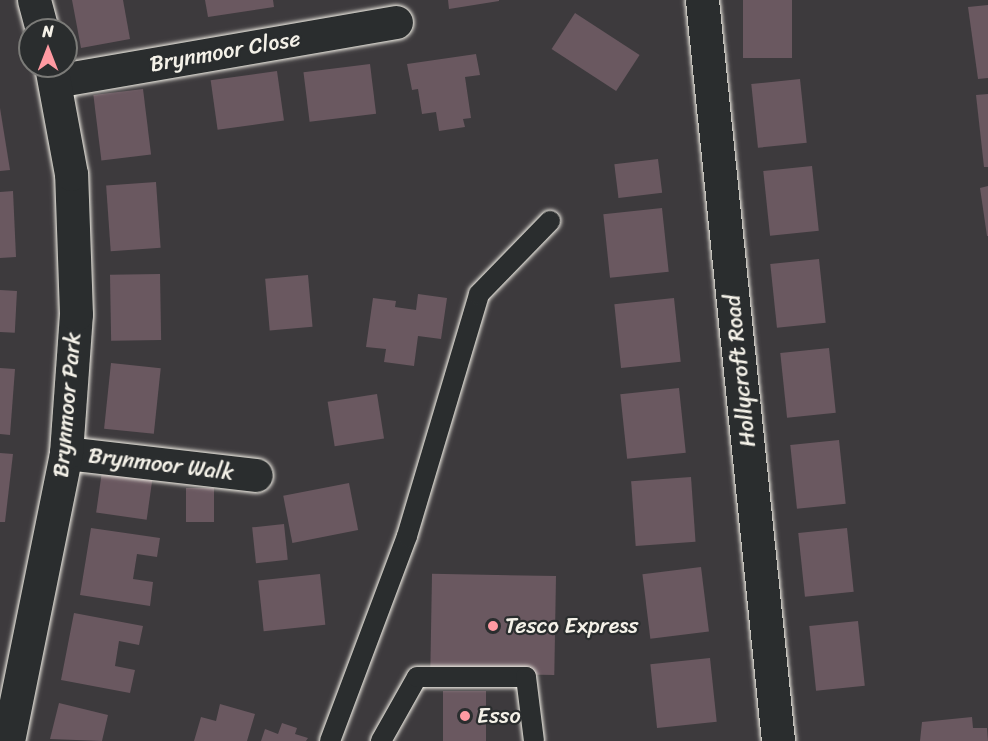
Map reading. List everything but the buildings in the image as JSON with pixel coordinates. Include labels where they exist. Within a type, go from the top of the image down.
[{"type":"street","points":[[34,0],[39,18]]},
{"type":"street","name":"Hollycroft Road","points":[[702,0],[778,741]]},
{"type":"street","name":"Brynmoor Close","points":[[78,70],[396,22]]},
{"type":"street","name":"Brynmoor Park","points":[[8,741],[66,453],[75,303],[71,174],[54,78]]},
{"type":"street","name":"Brynmoor Walk","points":[[66,453],[256,476]]},
{"type":"lane","points":[[330,741],[407,536],[479,294],[550,221]]},
{"type":"lane","points":[[381,741],[417,677],[526,677],[534,741]]},
{"type":"place","name":"Tesco Express","points":[[493,626]]},
{"type":"place","name":"Esso","points":[[465,716]]}]
